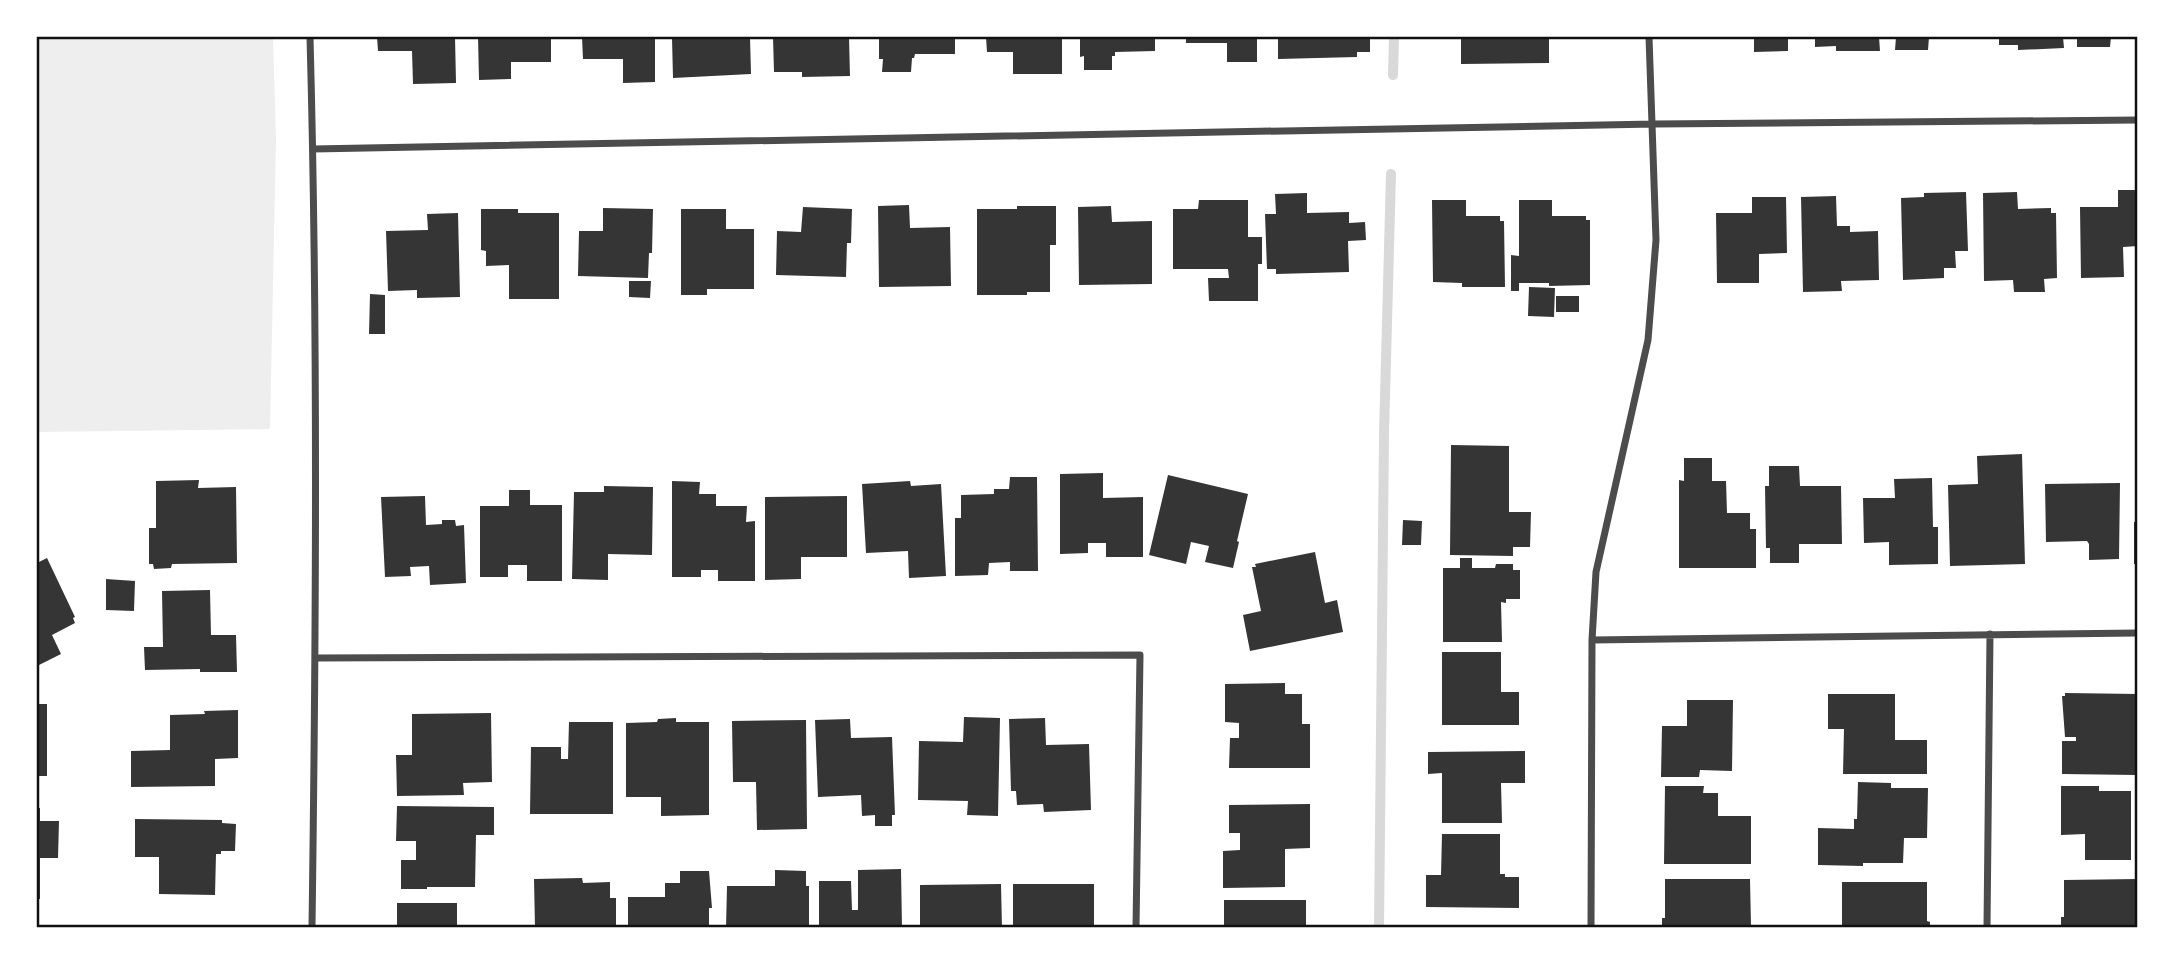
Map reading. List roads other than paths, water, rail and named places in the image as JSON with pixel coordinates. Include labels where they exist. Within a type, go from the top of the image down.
[{"type":"street","points":[[310,37],[316,658],[312,928]]},
{"type":"street","points":[[1591,928],[1592,640],[1596,572],[1648,340],[1656,240],[1649,37]]},
{"type":"street","points":[[313,149],[1654,124],[2138,120]]},
{"type":"street","points":[[1592,640],[2138,633]]},
{"type":"street","points":[[1987,928],[1990,634]]},
{"type":"street","points":[[316,658],[1140,655],[1136,928]]},
{"type":"waterway","points":[[1393,75],[1394,37]]},
{"type":"waterway","points":[[1379,928],[1384,434],[1391,174]]}]
